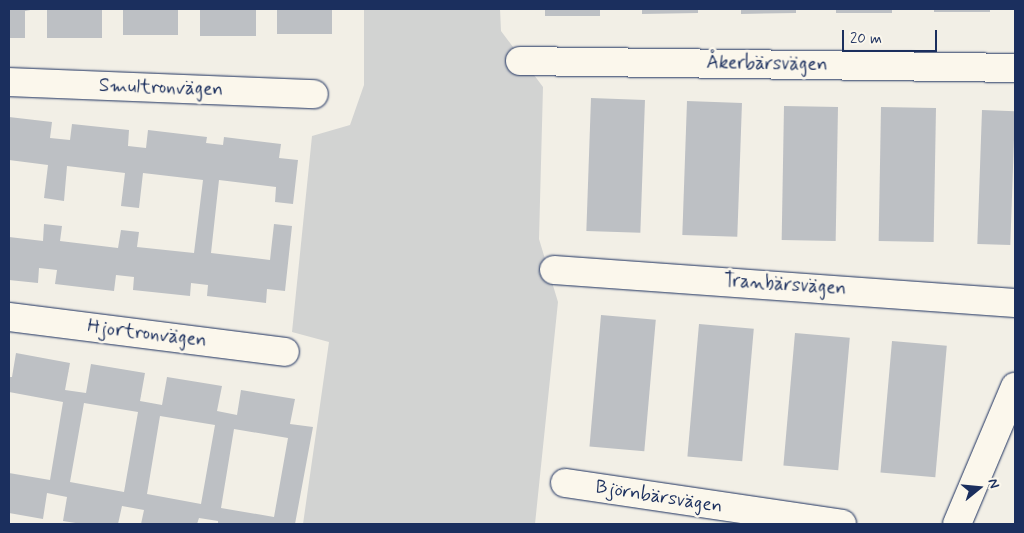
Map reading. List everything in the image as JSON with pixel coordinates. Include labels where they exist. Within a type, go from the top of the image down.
[{"type":"street","name":"Åkerbärsvägen","points":[[520,61],[1015,68]]},
{"type":"street","name":"Smultronvägen","points":[[9,82],[314,94]]},
{"type":"street","name":"Tranbärsvägen","points":[[554,270],[1015,303]]},
{"type":"street","name":"Hjortronvägen","points":[[9,317],[284,352]]},
{"type":"street","points":[[957,524],[1015,387]]},
{"type":"street","name":"Björnbärsvägen","points":[[564,482],[842,524]]},
{"type":"shaded area","points":[[364,9],[500,9],[501,31],[543,87],[539,239],[558,302],[535,524],[303,524],[329,342],[292,332],[312,136],[350,125],[364,85]]},
{"type":"building","points":[[9,9],[36,9],[25,11],[25,38],[9,38]]},
{"type":"building","points":[[47,9],[102,9],[102,38],[47,38]]},
{"type":"building","points":[[123,9],[178,9],[178,35],[123,35]]},
{"type":"building","points":[[200,9],[256,9],[256,36],[200,36]]},
{"type":"building","points":[[277,9],[332,9],[332,34],[277,34]]},
{"type":"building","points":[[545,9],[600,9],[600,16],[545,16]]},
{"type":"building","points":[[642,9],[698,9],[698,13],[642,14]]},
{"type":"building","points":[[741,9],[796,9],[796,13],[741,14]]},
{"type":"building","points":[[836,9],[892,9],[892,13],[836,13]]},
{"type":"building","points":[[934,9],[990,9],[990,12],[934,12]]},
{"type":"building","points":[[591,98],[645,100],[640,233],[586,231]]},
{"type":"building","points":[[687,101],[742,103],[737,237],[682,235]]},
{"type":"building","points":[[784,106],[838,107],[836,241],[782,240]]},
{"type":"building","points":[[881,107],[936,108],[934,242],[879,241]]},
{"type":"building","points":[[982,110],[1015,111],[1010,245],[977,244]]},
{"type":"building","points":[[9,117],[52,122],[50,138],[70,140],[72,124],[129,130],[128,146],[146,148],[148,130],[207,137],[206,143],[223,145],[224,137],[281,144],[279,158],[298,160],[293,204],[275,202],[276,187],[219,180],[211,253],[270,260],[274,224],[292,226],[285,291],[267,289],[266,303],[207,296],[208,285],[191,283],[190,296],[133,290],[134,277],[116,275],[114,291],[55,284],[57,270],[39,268],[38,283],[9,280],[9,237],[43,241],[44,224],[62,226],[60,241],[118,248],[121,230],[139,232],[137,247],[194,253],[203,180],[143,173],[139,208],[121,206],[125,173],[67,166],[64,201],[44,198],[48,165],[9,160]]},
{"type":"building","points":[[601,315],[656,320],[644,451],[589,446]]},
{"type":"building","points":[[699,324],[754,329],[742,461],[687,456]]},
{"type":"building","points":[[795,333],[850,338],[838,470],[783,465]]},
{"type":"building","points":[[892,341],[947,346],[935,477],[880,472]]},
{"type":"building","points":[[16,353],[70,363],[65,390],[86,393],[91,364],[145,373],[140,401],[162,405],[167,377],[222,386],[217,411],[237,415],[241,390],[295,399],[290,424],[313,427],[295,524],[218,524],[218,521],[199,518],[197,524],[141,524],[144,510],[122,506],[118,524],[82,524],[63,521],[67,497],[47,493],[43,519],[9,513],[9,473],[50,480],[63,402],[9,392],[9,377],[12,377]],"holes":[[[84,403],[138,412],[124,492],[70,482]],[[160,416],[215,425],[201,504],[147,494]],[[234,429],[288,438],[274,517],[221,508]]]}]
